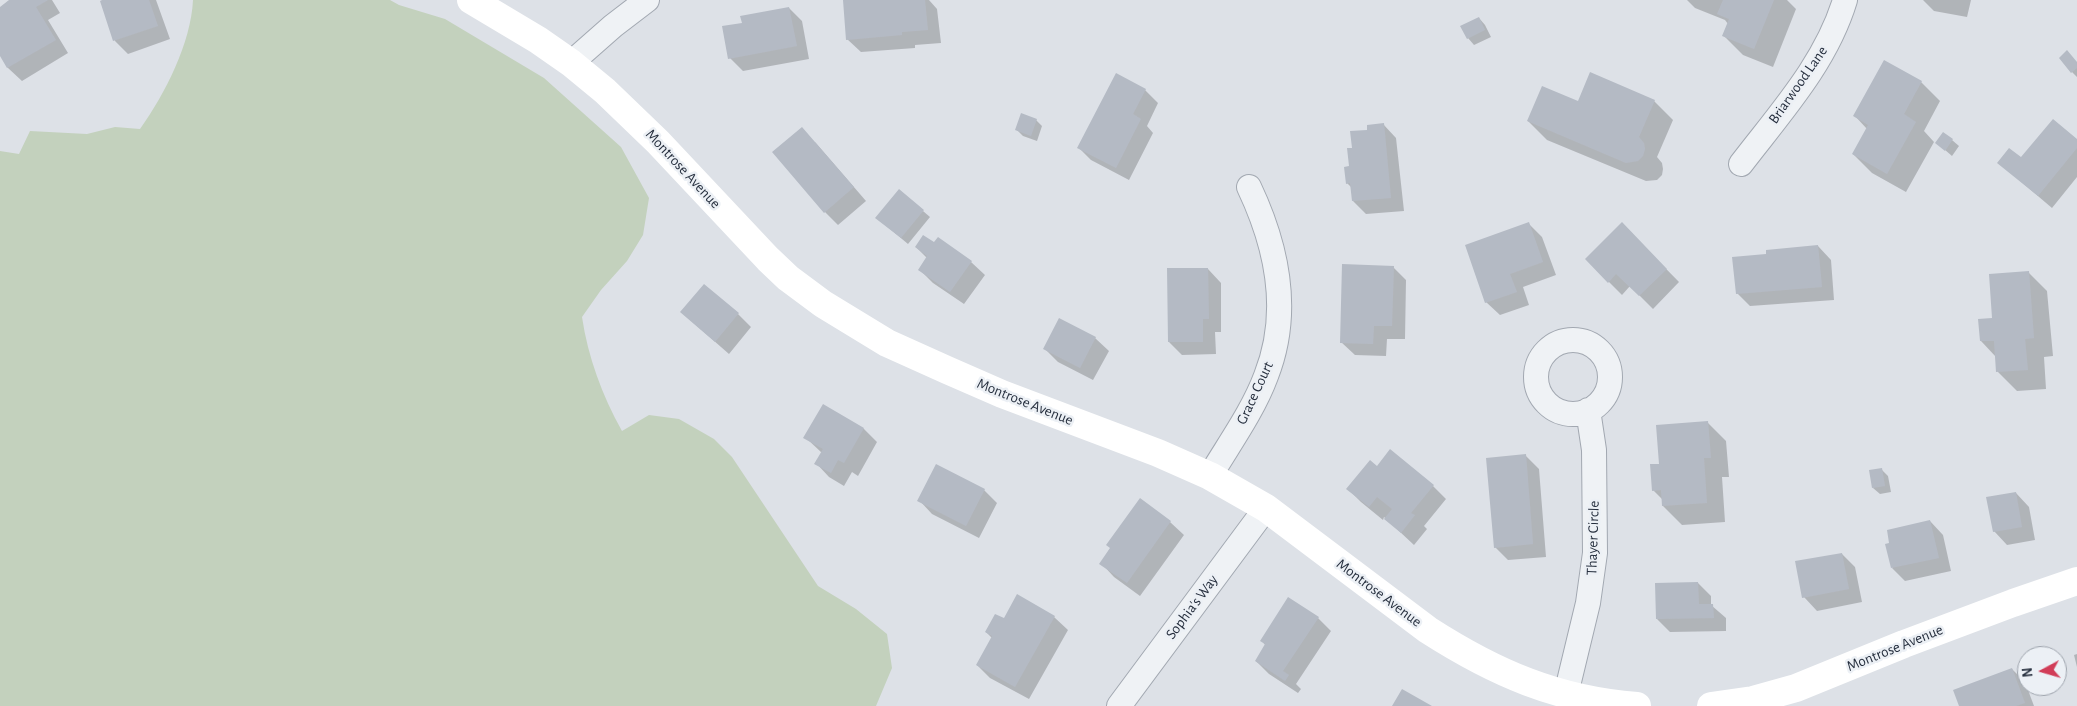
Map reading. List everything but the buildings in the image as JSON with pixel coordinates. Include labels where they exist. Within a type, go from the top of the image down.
[{"type":"main road","name":"Montrose Avenue","points":[[471,0],[571,63],[605,91],[658,142],[788,278],[847,319],[887,343],[947,370],[1010,397],[1158,453],[1210,476],[1266,508],[1428,630],[1456,648],[1509,676],[1566,694],[1620,705],[1638,706]]},
{"type":"main road","name":"Montrose Avenue","points":[[1726,705],[1767,697],[1796,688],[1986,613],[2077,581]]},
{"type":"street","points":[[571,63],[613,26],[647,0]]},
{"type":"street","name":"Briarwood Lane","points":[[1741,164],[1816,64],[1831,36],[1845,0]]},
{"type":"street","name":"Grace Court","points":[[1210,476],[1247,414],[1266,377],[1273,356],[1279,324],[1280,294],[1273,254],[1263,217],[1249,187]]},
{"type":"street","name":"Thayer Circle","points":[[1566,694],[1588,603],[1596,553],[1594,450],[1588,410]]},
{"type":"street","name":"Sophia's Way","points":[[1119,706],[1266,508]]},
{"type":"green space","points":[[193,0],[390,0],[399,5],[445,19],[544,78],[621,147],[649,198],[643,235],[627,261],[601,290],[582,317],[592,361],[608,404],[622,431],[649,415],[679,419],[714,439],[732,457],[818,586],[856,609],[887,634],[892,668],[876,706],[0,706],[0,151],[19,154],[30,131],[87,134],[115,127],[140,129],[159,100],[175,68],[187,33]]}]
